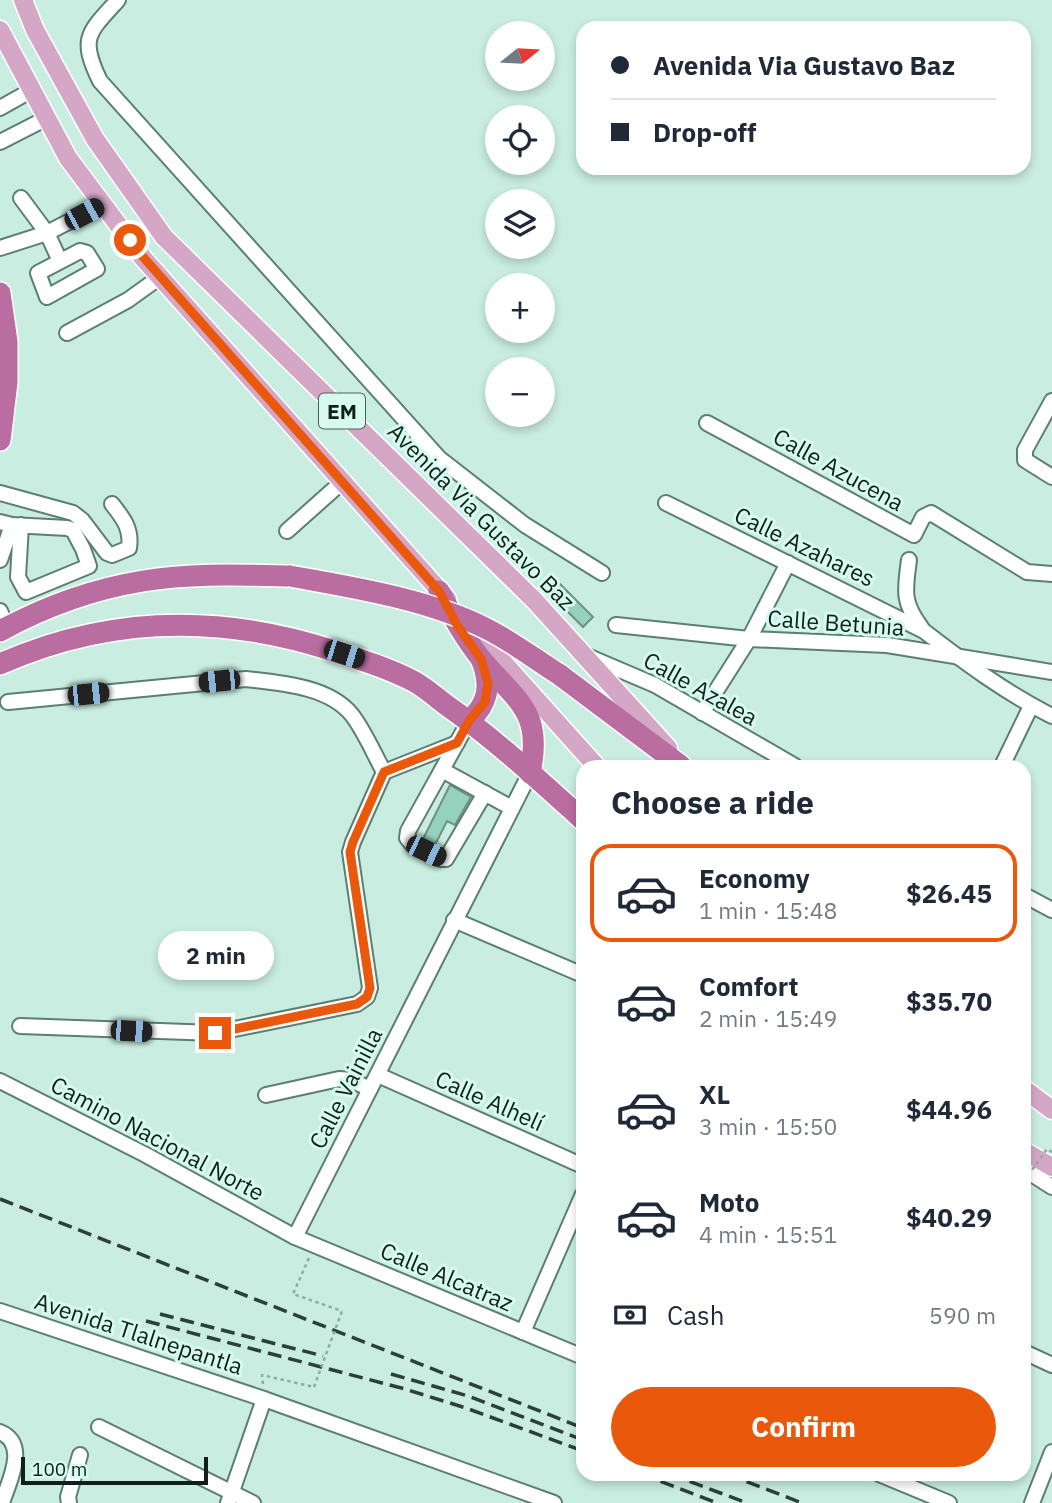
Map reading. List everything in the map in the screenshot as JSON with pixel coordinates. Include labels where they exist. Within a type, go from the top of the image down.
[{"type":"highway","points":[[0,293],[7,382],[0,440]]},
{"type":"highway","points":[[2,623],[77,597],[144,581],[218,575],[290,576],[379,592],[433,608],[487,629],[561,675],[674,760]]},
{"type":"highway","points":[[439,591],[457,625],[481,659],[527,712],[535,738],[530,773]]},
{"type":"highway","points":[[0,664],[27,652],[88,634],[151,625],[224,626],[302,640],[366,661],[416,683],[469,721],[576,814]]},
{"type":"highway","points":[[469,721],[479,712],[487,692],[488,683],[481,659]]},
{"type":"main road","name":"Avenida Via Gustavo Baz","points":[[23,0],[35,30],[95,139],[164,237],[535,601],[677,760]]},
{"type":"main road","name":"EM","points":[[0,30],[68,158],[160,276],[591,760]]},
{"type":"main road","points":[[1031,1094],[1052,1110]]},
{"type":"main road","points":[[1031,1155],[1052,1167]]},
{"type":"street","points":[[118,0],[92,29],[87,43],[89,60],[100,81],[439,458],[525,525],[602,573]]},
{"type":"street","points":[[0,108],[32,90]]},
{"type":"street","points":[[1,140],[47,118]]},
{"type":"street","points":[[21,198],[47,233],[60,261]]},
{"type":"street","points":[[0,248],[47,233],[103,204]]},
{"type":"street","points":[[67,333],[128,300],[160,276]]},
{"type":"street","points":[[1052,401],[1025,450],[1025,460],[1052,477]]},
{"type":"street","name":"Calle Azucena","points":[[707,423],[914,536],[923,517],[931,513],[1027,572],[1051,574]]},
{"type":"street","points":[[287,531],[342,482]]},
{"type":"street","points":[[0,493],[73,513],[82,520],[107,553],[112,555],[129,548],[130,538],[126,523],[112,504]]},
{"type":"street","name":"Calle Azahares","points":[[666,503],[924,631],[960,659],[1031,706],[1052,716]]},
{"type":"street","points":[[11,524],[73,530],[89,566],[26,592],[18,577],[11,524]]},
{"type":"street","points":[[0,560],[11,524]]},
{"type":"street","name":"Calle Azahares","points":[[908,560],[905,586],[907,606],[924,631]]},
{"type":"street","points":[[702,713],[749,639],[788,564]]},
{"type":"street","name":"Calle Betunia","points":[[616,625],[749,639],[887,645],[1052,672]]},
{"type":"street","name":"Calle Azalea","points":[[583,654],[655,685],[784,760]]},
{"type":"street","points":[[9,702],[246,679],[285,684],[310,690],[335,701],[351,714],[384,772]]},
{"type":"street","points":[[1005,760],[1031,706]]},
{"type":"street","points":[[469,721],[408,831],[407,838],[412,844],[446,859],[485,793]]},
{"type":"street","points":[[20,1026],[215,1033],[357,1004],[367,997],[370,988],[350,852],[353,842],[384,772],[457,743]]},
{"type":"street","points":[[442,770],[512,808]]},
{"type":"street","name":"Calle Vainilla","points":[[295,1237],[530,773]]},
{"type":"street","points":[[1031,899],[1052,910]]},
{"type":"street","points":[[454,920],[576,972]]},
{"type":"street","name":"Calle Alhelí","points":[[378,1075],[576,1164]]},
{"type":"street","points":[[266,1095],[338,1079],[351,1080],[370,1089]]},
{"type":"street","name":"Camino Nacional Norte","points":[[0,1081],[146,1155],[295,1237]]},
{"type":"street","points":[[1031,1174],[1052,1187]]},
{"type":"street","points":[[523,1332],[576,1210]]},
{"type":"street","name":"Calle Alcatraz","points":[[295,1237],[576,1354]]},
{"type":"street","name":"Avenida Tlalnepantla","points":[[0,1311],[264,1399],[554,1503]]},
{"type":"street","points":[[1031,1355],[1052,1365]]},
{"type":"street","points":[[230,1498],[264,1399]]},
{"type":"street","points":[[99,1427],[230,1498],[253,1503]]},
{"type":"street","points":[[0,1432],[11,1439],[16,1458],[2,1503]]},
{"type":"street","points":[[1032,1503],[1052,1452]]},
{"type":"street","points":[[69,1503],[68,1497],[80,1455]]},
{"type":"street","points":[[896,1481],[949,1503]]},
{"type":"path","points":[[1031,1171],[1047,1149],[1052,1152]]},
{"type":"path","points":[[264,1399],[262,1375],[314,1387],[342,1311],[293,1294],[314,1245]]},
{"type":"building","points":[[557,581],[593,617],[583,627],[547,591]]},
{"type":"building","points":[[450,785],[471,797],[455,825],[447,821],[435,845],[423,839]]},
{"type":"railway","points":[[0,1199],[576,1425]]},
{"type":"railway","points":[[160,1314],[323,1356]]},
{"type":"railway","points":[[146,1321],[405,1389],[576,1448]]},
{"type":"railway","points":[[391,1374],[468,1396],[576,1437]]},
{"type":"railway","points":[[659,1481],[717,1503]]},
{"type":"railway","points":[[689,1481],[747,1503]]},
{"type":"railway","points":[[745,1481],[802,1503]]},
{"type":"route","points":[[130,240],[439,591],[457,625],[481,659],[488,683],[485,702],[469,721],[457,743],[384,772],[353,842],[350,852],[370,988],[367,997],[357,1004],[215,1033]]}]
